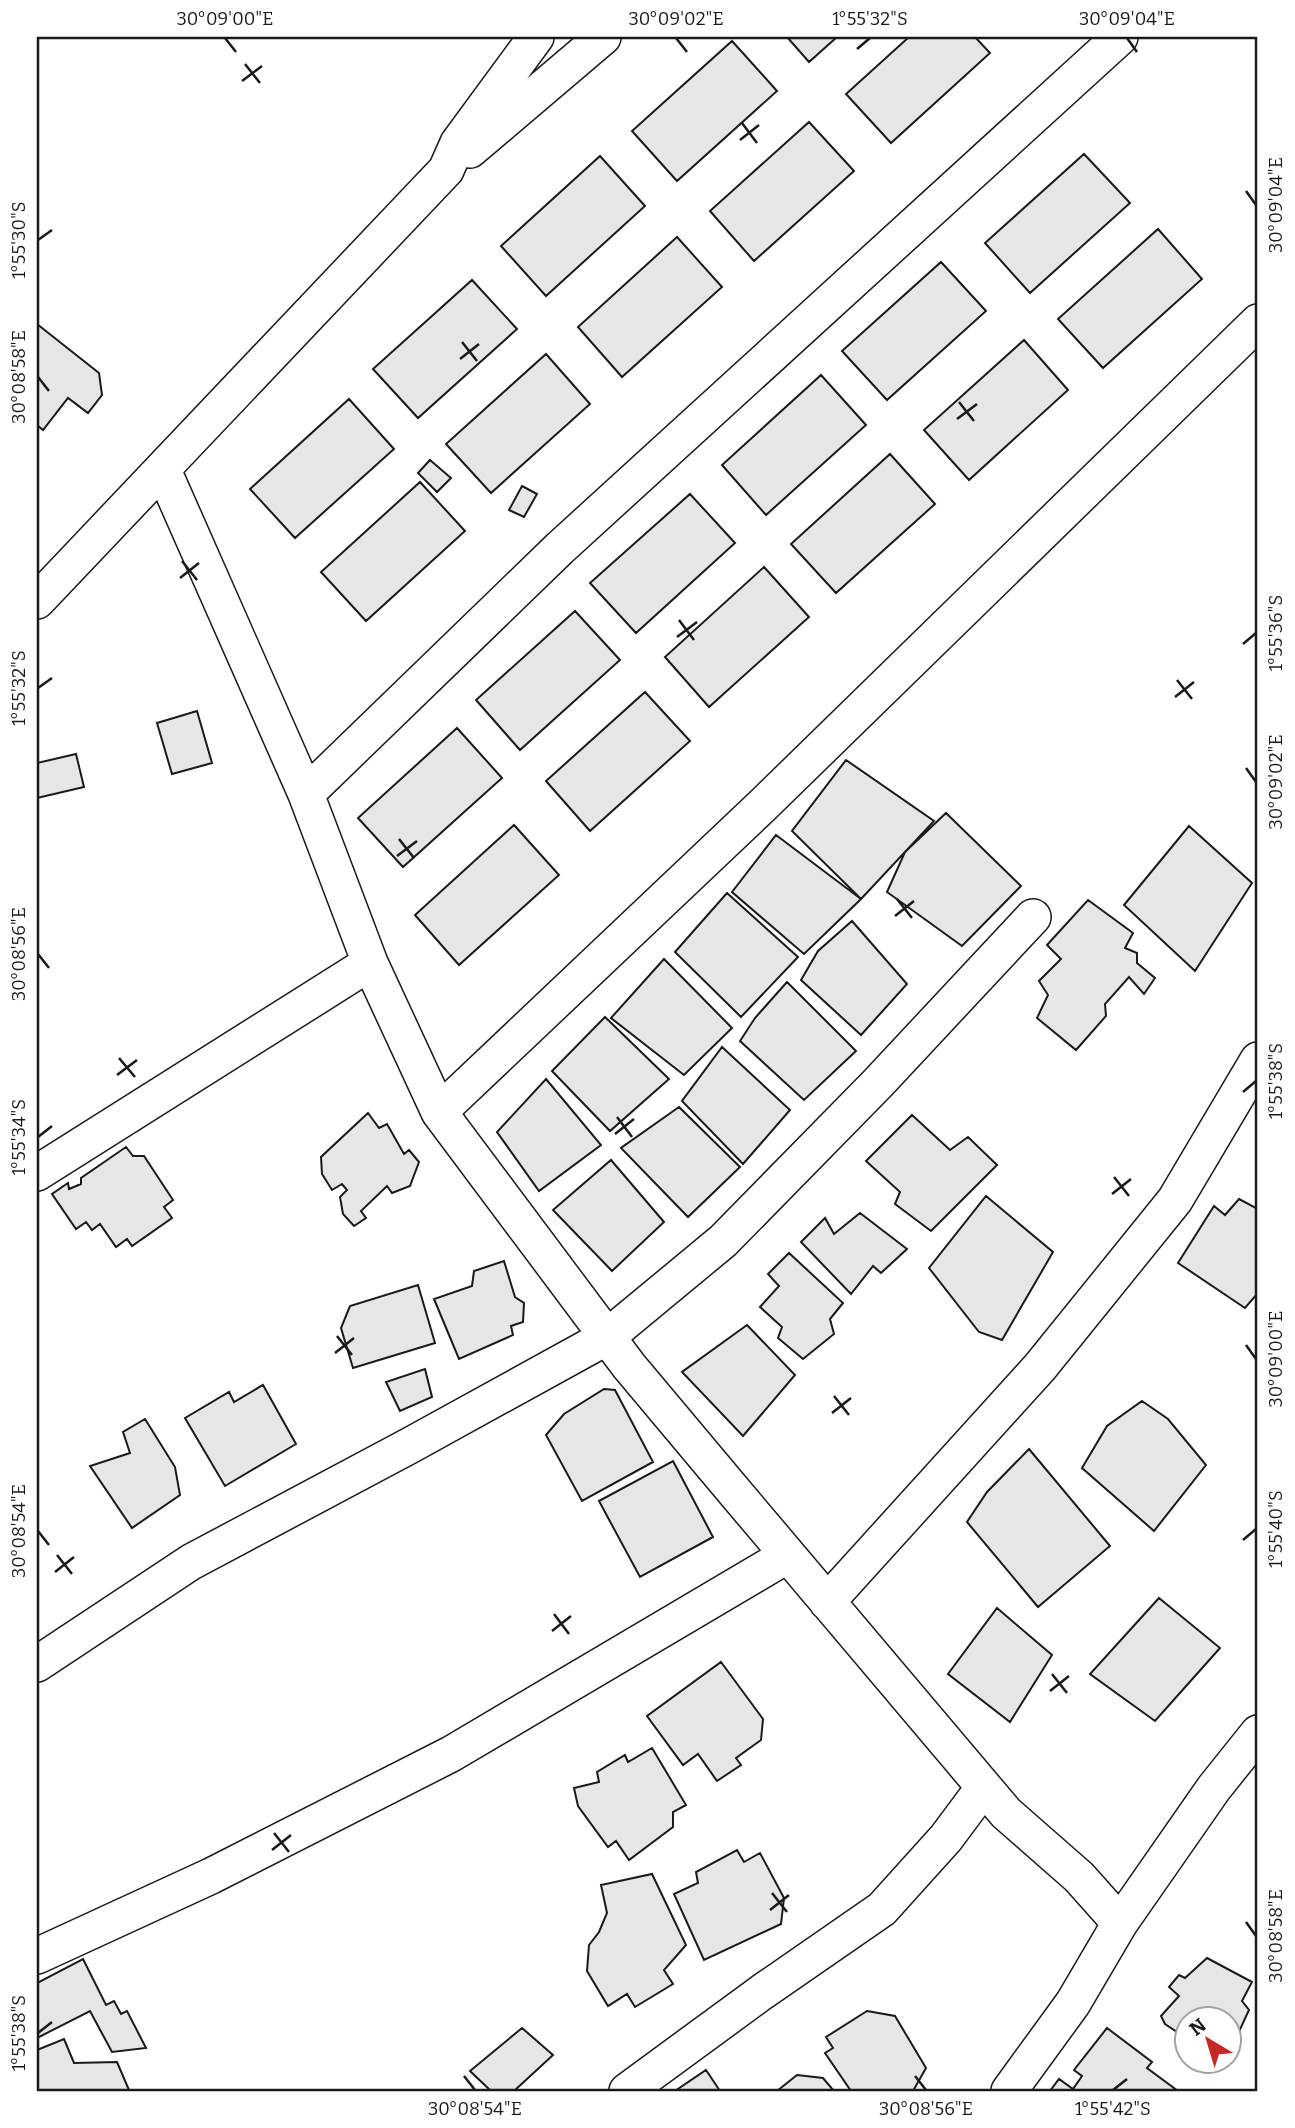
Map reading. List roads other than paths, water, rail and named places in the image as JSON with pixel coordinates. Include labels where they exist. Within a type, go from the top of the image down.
[{"type":"street","points":[[446,170],[458,143],[536,37]]},
{"type":"street","points":[[37,601],[446,170],[603,37]]},
{"type":"street","points":[[306,794],[560,548],[1120,37]]},
{"type":"street","points":[[439,1112],[762,806],[1258,322]]},
{"type":"street","points":[[163,470],[306,794],[370,963],[439,1112],[629,1366],[827,1602],[1006,1813],[1079,1877],[1120,1923]]},
{"type":"street","points":[[37,1664],[191,1562],[607,1337],[723,1241],[878,1083],[1033,917]]},
{"type":"street","points":[[37,1173],[370,963]]},
{"type":"street","points":[[827,1602],[1040,1367],[1175,1199],[1256,1069]]},
{"type":"street","points":[[37,1956],[211,1876],[451,1754],[788,1555]]},
{"type":"street","points":[[1009,2091],[1073,2003],[1120,1923],[1214,1788],[1258,1733]]},
{"type":"street","points":[[626,2091],[881,1909],[946,1838],[984,1787]]}]
